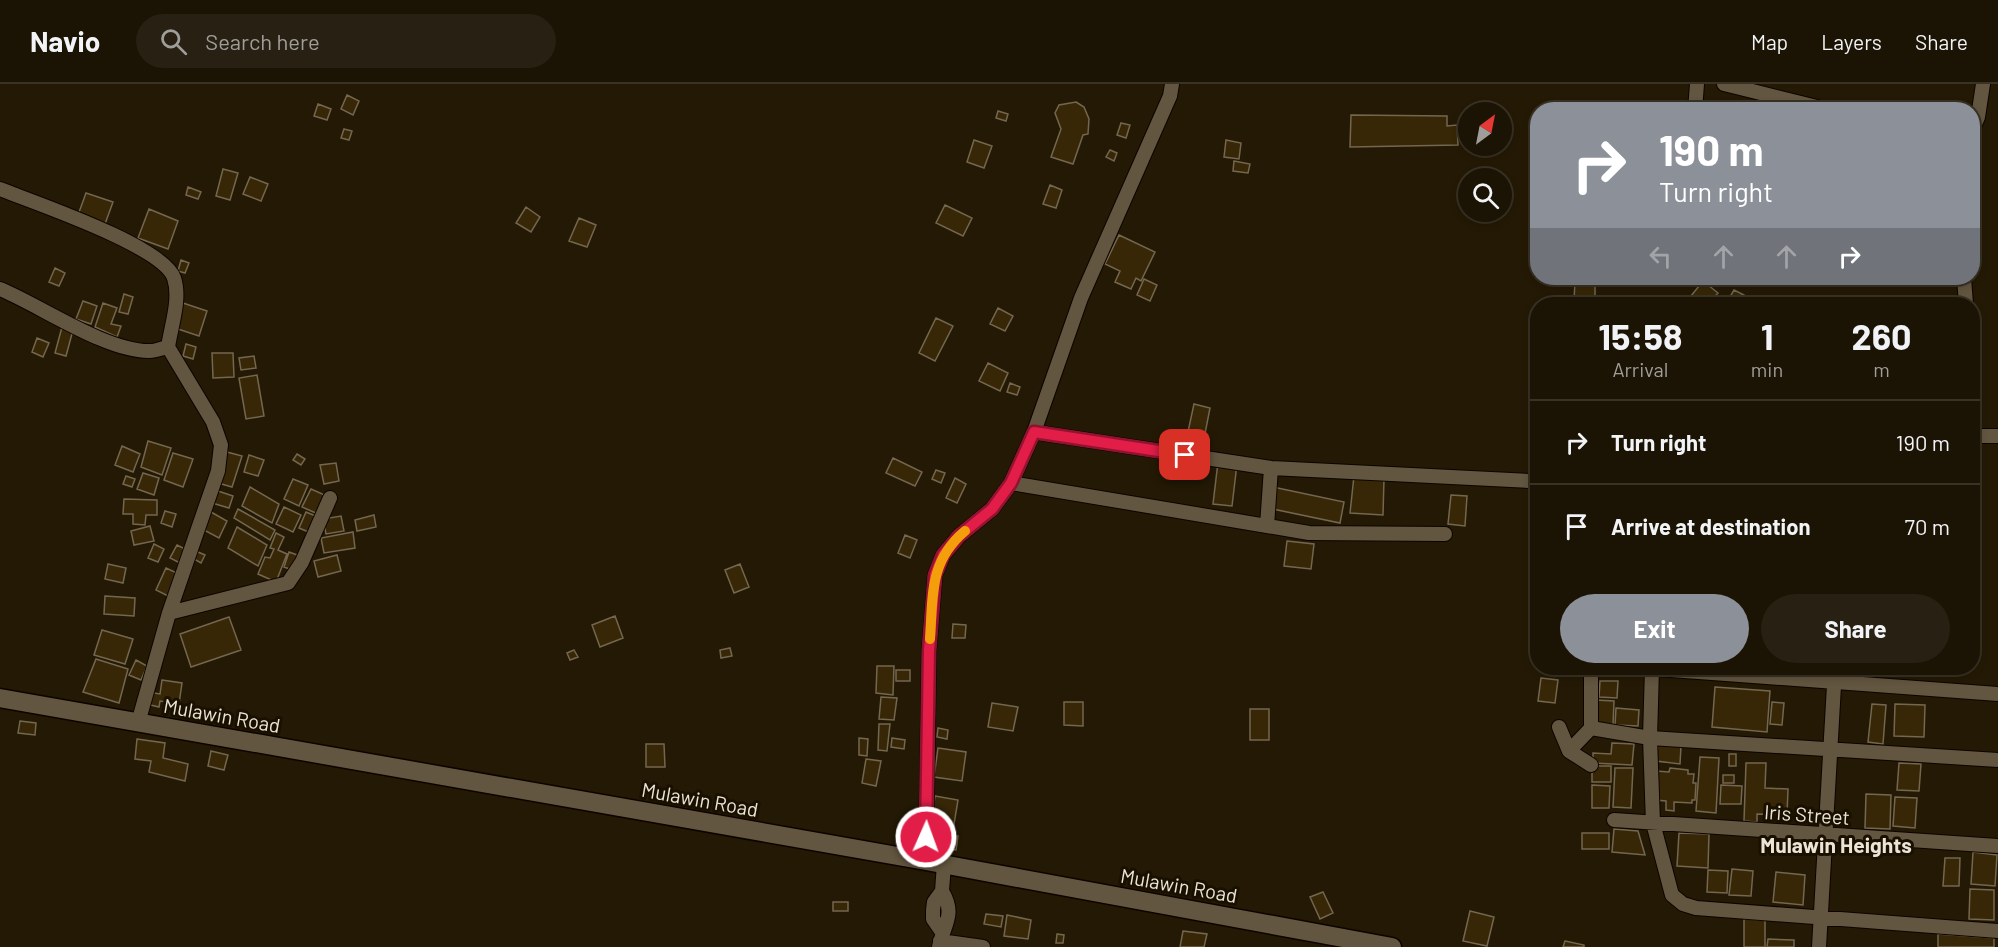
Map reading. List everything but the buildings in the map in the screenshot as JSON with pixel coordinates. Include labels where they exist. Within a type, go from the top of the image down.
[{"type":"main road","name":"Mulawin Road","points":[[2,700],[944,864],[1392,947]]},
{"type":"street","points":[[926,861],[929,650],[935,575],[943,555],[959,536],[992,509],[1011,483],[1034,432],[1081,298],[1170,96],[1172,84]]},
{"type":"street","points":[[1696,102],[1697,84]]},
{"type":"street","points":[[1724,84],[1797,102]]},
{"type":"street","points":[[1980,104],[1983,84]]},
{"type":"street","points":[[0,189],[129,241],[161,261],[174,276],[177,293],[168,347],[213,423],[220,445],[218,471],[169,612],[138,723]]},
{"type":"street","points":[[0,290],[91,334],[125,347],[150,351],[168,347]]},
{"type":"street","points":[[1034,432],[1271,468],[1529,481]]},
{"type":"street","points":[[1980,436],[1998,436]]},
{"type":"street","points":[[1267,526],[1271,468]]},
{"type":"street","points":[[1011,483],[1309,533],[1445,534]]},
{"type":"street","points":[[169,612],[288,583],[302,562],[330,498]]},
{"type":"street","points":[[1569,751],[1592,728],[1591,675]]},
{"type":"street","points":[[1652,675],[1650,738],[1653,823],[1672,895],[1683,904],[1695,908],[1822,919],[1998,931]]},
{"type":"street","points":[[1744,675],[1998,694]]},
{"type":"street","points":[[1819,947],[1835,675]]},
{"type":"street","points":[[1559,727],[1569,751],[1591,765]]},
{"type":"street","points":[[1592,728],[1650,738],[1998,760]]},
{"type":"street","name":"Iris Street","points":[[1614,820],[1998,846]]},
{"type":"street","points":[[944,864],[942,891],[950,904],[949,919],[941,940],[983,947]]},
{"type":"slow traffic","points":[[930,639],[935,575],[943,555],[965,531]]},
{"type":"district","name":"Mulawin Heights","points":[[1836,844]]},
{"type":"route","points":[[926,837],[929,766],[929,650],[935,575],[943,555],[959,536],[992,509],[1011,483],[1034,432],[1185,455]]}]
